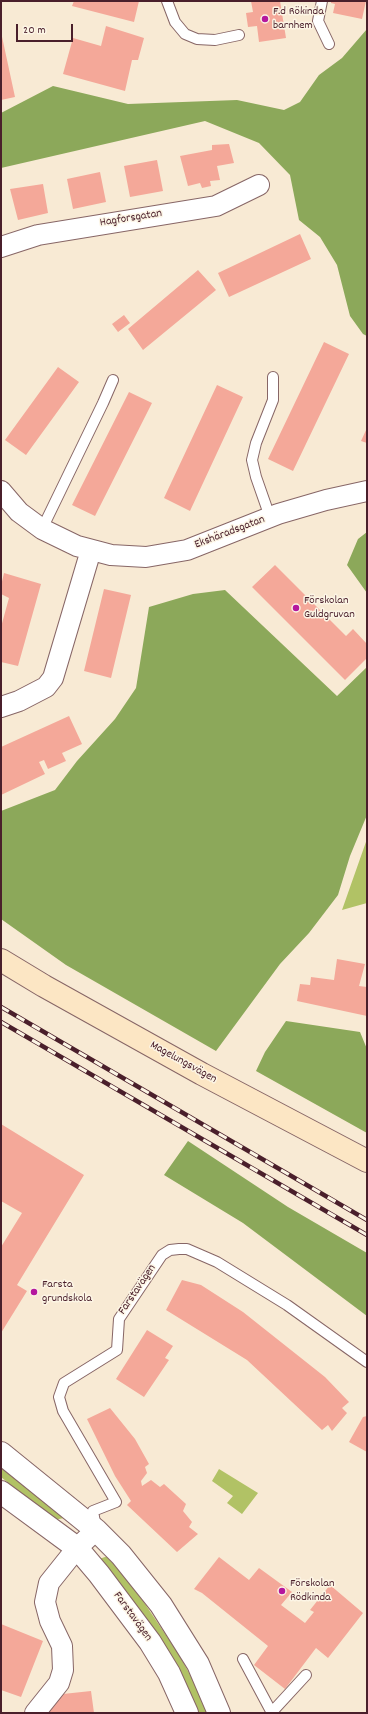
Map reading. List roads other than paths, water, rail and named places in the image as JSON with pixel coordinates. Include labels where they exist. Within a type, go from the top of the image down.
[{"type":"main road","name":"Magelungsvägen","points":[[1,960],[44,986],[202,1074],[367,1161]]},
{"type":"street","name":"Hagforsgatan","points":[[1,247],[38,235],[216,206],[259,185]]},
{"type":"street","name":"Ekshäradsgatan","points":[[1,491],[19,512],[42,529],[77,546],[110,555],[146,557],[187,550],[270,517],[326,500],[367,491]]},
{"type":"street","points":[[1,707],[19,701],[46,687],[53,678],[91,550]]},
{"type":"street","points":[[1,1453],[96,1530],[121,1555],[161,1605],[198,1664],[219,1713]]},
{"type":"street","name":"Farstavägen","points":[[1,1492],[77,1548],[99,1574],[150,1642],[169,1673],[187,1713]]},
{"type":"street","points":[[35,1713],[59,1683],[63,1670],[62,1646],[50,1622],[44,1602],[49,1583],[77,1548],[96,1530]]},
{"type":"lane","points":[[167,1],[175,22],[185,34],[197,39],[215,40],[239,35]]},
{"type":"lane","points":[[322,1],[318,21],[329,44]]},
{"type":"lane","points":[[270,517],[256,477],[252,460],[256,443],[273,400],[273,376]]},
{"type":"lane","points":[[42,529],[104,403],[113,380]]},
{"type":"lane","name":"Farstavägen","points":[[96,1530],[93,1511],[116,1502],[63,1411],[59,1397],[64,1383],[117,1350],[119,1319],[162,1255],[170,1250],[179,1248],[187,1249],[217,1262],[287,1305],[367,1362]]},
{"type":"lane","points":[[243,1659],[272,1712],[306,1675]]},
{"type":"railway","points":[[1,1007],[367,1220]]},
{"type":"railway","points":[[1,1022],[367,1235]]},
{"type":"place","name":"F.d Rökinda barnhem","points":[[265,19]]},
{"type":"place","name":"Förskolan Guldgruvan","points":[[296,608]]},
{"type":"place","name":"Farsta grundskola","points":[[34,1292]]},
{"type":"place","name":"Förskolan Rödkinda","points":[[282,1591]]}]
